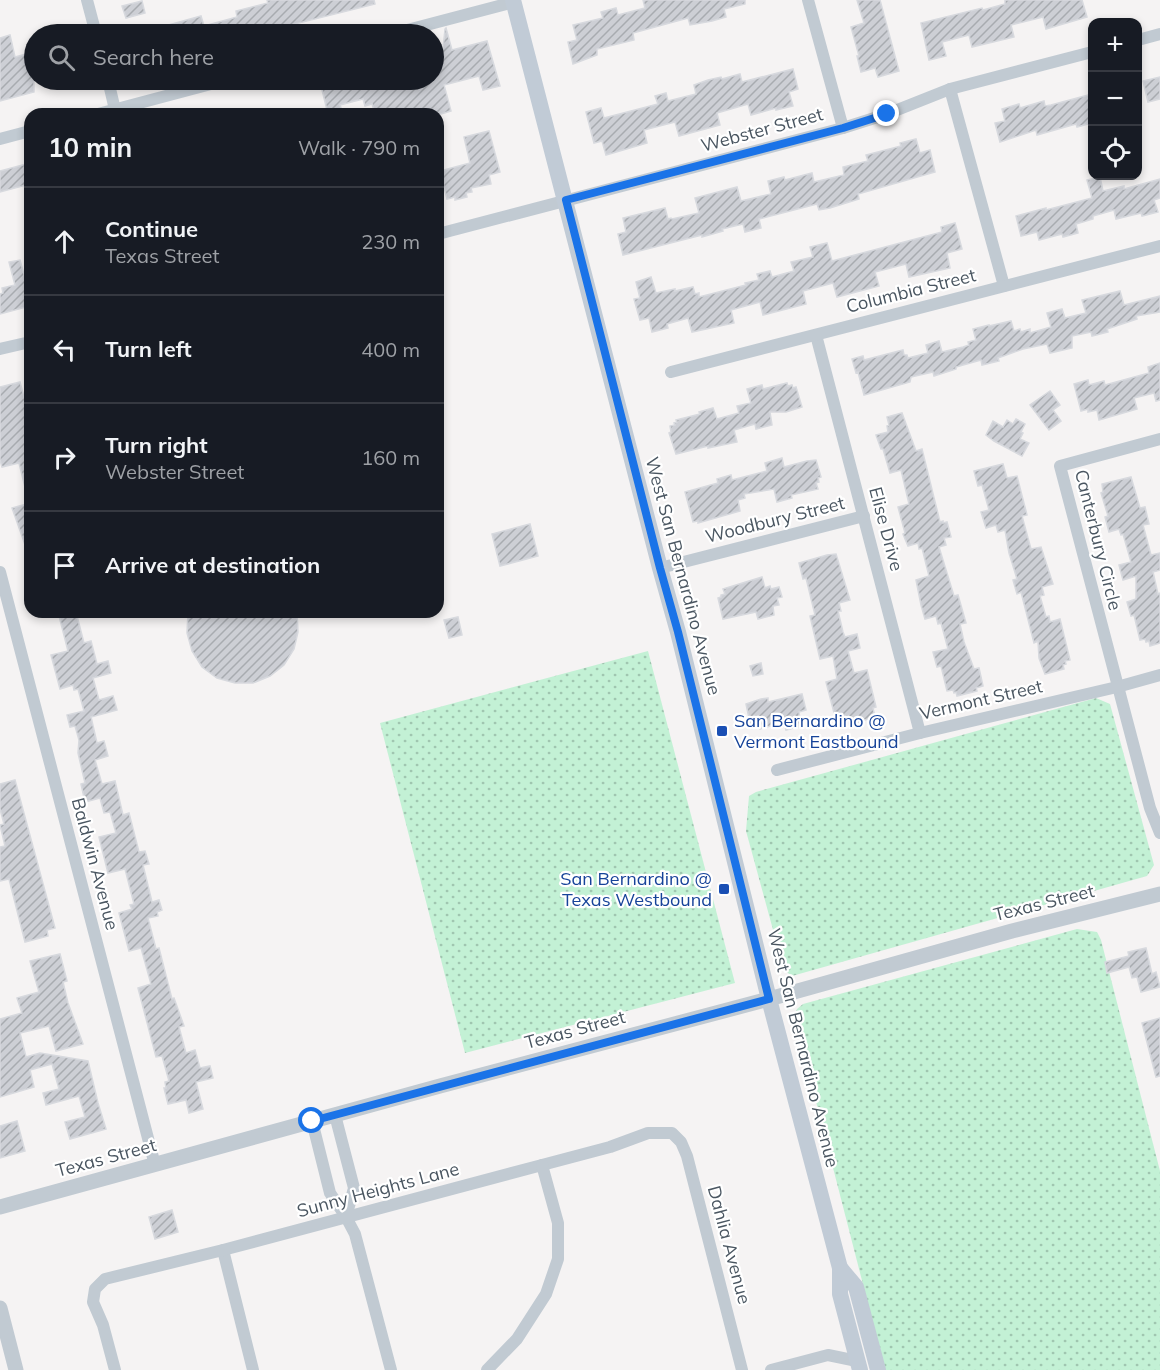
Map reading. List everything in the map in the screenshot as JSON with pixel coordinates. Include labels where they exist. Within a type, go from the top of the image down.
[{"type":"main road","name":"West San Bernardino Avenue","points":[[514,1],[840,1268],[840,1294],[862,1367]]},
{"type":"main road","name":"West San Bernardino Avenue","points":[[840,1268],[856,1287],[878,1370]]},
{"type":"street","points":[[87,0],[93,24]]},
{"type":"street","points":[[808,0],[843,128]]},
{"type":"street","points":[[429,24],[514,1]]},
{"type":"street","points":[[1142,39],[1160,34]]},
{"type":"street","name":"Webster Street","points":[[444,232],[843,128],[887,114],[950,89],[1088,53]]},
{"type":"street","points":[[950,89],[1004,286]]},
{"type":"street","points":[[110,90],[115,108]]},
{"type":"street","points":[[130,108],[192,90]]},
{"type":"street","points":[[0,139],[24,133]]},
{"type":"street","name":"Columbia Street","points":[[671,372],[1160,246]]},
{"type":"street","name":"Elise Drive","points":[[816,334],[920,733]]},
{"type":"street","points":[[0,350],[24,344]]},
{"type":"street","name":"Canterbury Circle","points":[[1117,687],[1060,466],[1160,439]]},
{"type":"street","name":"Woodbury Street","points":[[660,568],[864,516]]},
{"type":"street","name":"Baldwin Avenue","points":[[0,572],[155,1165]]},
{"type":"street","name":"Vermont Street","points":[[777,770],[1160,675]]},
{"type":"street","points":[[1117,687],[1150,808],[1160,833]]},
{"type":"street","name":"Texas Street","points":[[0,1207],[1012,931],[1160,894]]},
{"type":"street","points":[[335,1115],[354,1188],[346,1217]]},
{"type":"street","points":[[312,1121],[330,1193],[355,1234],[391,1370]]},
{"type":"street","name":"Sunny Heights Lane","points":[[115,1370],[103,1325],[93,1302],[95,1289],[105,1279],[223,1250],[609,1147],[648,1133],[672,1133]]},
{"type":"street","name":"Dahlia Avenue","points":[[672,1133],[681,1142],[687,1156],[742,1370]]},
{"type":"street","points":[[486,1370],[517,1339],[546,1294],[558,1259],[558,1223],[542,1165]]},
{"type":"street","points":[[223,1250],[253,1370]]},
{"type":"street","points":[[0,1308],[16,1370]]},
{"type":"street","points":[[771,1370],[828,1355],[862,1367]]},
{"type":"street","points":[[841,1370],[862,1367]]},
{"type":"green space","points":[[648,651],[735,983],[465,1053],[380,723]]},
{"type":"green space","points":[[1096,698],[1110,704],[1154,865],[1147,876],[792,976],[784,970],[746,831],[749,796],[756,792]]},
{"type":"green space","points":[[1077,929],[1097,932],[1101,940],[1160,1171],[1160,1370],[885,1370],[794,1016],[797,1009],[803,1004]]},
{"type":"building","points":[[267,0],[374,0],[375,4],[295,24],[211,24],[237,17],[236,11],[268,3]]},
{"type":"building","points":[[643,0],[745,0],[745,4],[724,9],[726,17],[712,21],[690,25],[688,18],[633,33],[634,40],[597,49],[597,55],[573,64],[568,42],[577,40],[573,25],[603,18],[601,12],[616,8],[618,15],[645,8]]},
{"type":"building","points":[[857,0],[880,0],[899,71],[878,77],[875,68],[861,72],[851,27],[864,23]]},
{"type":"building","points":[[1005,0],[1082,0],[1087,17],[1046,29],[1043,17],[1011,25],[1014,37],[972,47],[969,35],[942,42],[946,56],[929,60],[921,23],[1005,4]]},
{"type":"building","points":[[142,1],[145,13],[126,18],[122,6]]},
{"type":"building","points":[[201,16],[203,24],[172,24]]},
{"type":"building","points":[[445,29],[452,50],[487,41],[500,86],[483,90],[479,76],[444,85]]},
{"type":"building","points":[[10,35],[15,57],[24,55],[24,90],[34,90],[34,92],[0,101],[0,38]]},
{"type":"building","points":[[793,69],[798,89],[789,92],[793,106],[751,115],[748,104],[717,113],[720,125],[679,136],[675,122],[644,130],[647,143],[606,155],[602,141],[594,143],[586,112],[601,108],[604,118],[658,104],[655,96],[666,93],[668,101],[696,94],[694,85],[708,80],[740,74],[742,82]]},
{"type":"building","points":[[1160,77],[1160,99],[1148,102],[1143,81]]},
{"type":"building","points":[[444,85],[451,111],[444,113],[444,108],[373,108],[372,104],[365,106],[363,99],[340,105],[341,108],[326,108],[322,90],[444,90]]},
{"type":"building","points":[[1088,95],[1088,124],[1077,127],[1076,124],[1037,135],[1036,130],[1000,142],[995,123],[1005,121],[1002,109],[1019,104],[1020,108],[1044,101],[1045,106]]},
{"type":"building","points":[[489,131],[500,172],[489,175],[491,184],[471,188],[472,192],[466,193],[467,197],[447,199],[444,170],[470,163],[464,137]]},
{"type":"building","points":[[916,139],[920,153],[930,150],[935,172],[858,194],[859,199],[830,208],[819,210],[817,204],[759,219],[761,228],[745,232],[743,224],[702,237],[702,235],[623,255],[618,234],[626,232],[623,218],[665,208],[668,219],[672,219],[699,213],[695,198],[737,187],[741,201],[771,194],[768,181],[784,177],[785,180],[812,173],[814,182],[844,175],[843,167],[868,161],[866,155],[901,146],[900,143]]},
{"type":"building","points":[[24,165],[24,186],[0,192],[0,171]]},
{"type":"building","points":[[1160,179],[1160,198],[1154,200],[1158,212],[1142,216],[1141,213],[1116,219],[1114,210],[1076,224],[1078,233],[1063,237],[1062,234],[1039,240],[1037,232],[1021,236],[1016,216],[1092,198],[1087,180],[1101,180],[1103,191],[1124,186],[1124,189]]},
{"type":"building","points":[[955,223],[962,249],[947,253],[950,268],[909,277],[906,264],[875,272],[879,286],[837,297],[833,283],[803,291],[806,304],[763,315],[760,302],[731,310],[734,323],[692,332],[688,318],[667,324],[668,328],[652,332],[649,318],[640,320],[634,299],[640,298],[636,282],[651,277],[656,293],[693,287],[695,294],[699,293],[699,297],[759,280],[757,274],[770,271],[772,277],[794,271],[791,262],[813,257],[810,247],[827,243],[832,261],[942,232],[941,227]]},
{"type":"building","points":[[20,260],[24,274],[24,308],[0,314],[2,288],[15,285],[9,262]]},
{"type":"building","points":[[1120,291],[1124,305],[1160,296],[1160,312],[1136,316],[1137,319],[1107,329],[1108,332],[1092,336],[1091,332],[1072,336],[1072,348],[1050,353],[1047,344],[1023,349],[998,358],[999,361],[982,365],[981,360],[934,376],[933,372],[911,377],[910,382],[864,395],[852,359],[863,356],[864,360],[903,350],[904,355],[908,358],[928,353],[926,345],[939,341],[942,352],[963,347],[969,345],[968,342],[976,340],[973,329],[1011,321],[1014,331],[1020,329],[1021,332],[1030,329],[1030,333],[1051,327],[1047,313],[1062,309],[1065,318],[1086,313],[1082,300]]},
{"type":"building","points":[[1160,363],[1160,400],[1156,401],[1154,393],[1134,398],[1137,409],[1099,420],[1097,410],[1081,411],[1074,384],[1088,380],[1089,385],[1104,381],[1105,385],[1149,373],[1148,367]]},
{"type":"building","points":[[20,382],[24,397],[24,483],[19,463],[2,467],[0,460],[0,387]]},
{"type":"building","points":[[787,383],[788,386],[796,387],[802,407],[786,412],[770,412],[772,425],[756,429],[755,424],[734,430],[737,442],[676,454],[669,433],[671,432],[670,426],[675,425],[676,420],[713,408],[717,419],[739,413],[737,406],[751,403],[747,389],[762,385],[763,389]]},
{"type":"building","points":[[1050,391],[1060,405],[1053,410],[1061,421],[1049,430],[1030,405]]},
{"type":"building","points":[[902,413],[916,451],[922,449],[940,522],[947,522],[951,537],[944,538],[946,545],[939,547],[954,596],[958,595],[966,623],[960,624],[964,642],[974,669],[979,668],[983,686],[976,688],[977,691],[957,696],[953,690],[947,691],[941,666],[937,667],[933,652],[948,649],[941,623],[938,624],[936,616],[925,619],[921,605],[916,580],[929,576],[922,548],[919,549],[918,543],[908,546],[903,534],[905,533],[898,507],[909,504],[901,470],[890,473],[876,435],[888,432],[887,417]]},
{"type":"building","points":[[1016,419],[1025,424],[1020,439],[1029,443],[1022,456],[986,435],[993,421],[1003,427],[1007,420],[1013,424]]},
{"type":"building","points":[[782,458],[784,467],[816,460],[821,477],[816,483],[818,489],[791,495],[792,498],[777,502],[774,489],[744,494],[745,498],[738,500],[740,511],[698,523],[698,521],[693,522],[685,492],[718,483],[717,479],[731,475],[732,480],[767,471],[765,463]]},
{"type":"building","points":[[1003,464],[1007,478],[1017,476],[1027,515],[1022,516],[1031,549],[1041,547],[1053,584],[1042,587],[1044,595],[1040,596],[1046,617],[1049,616],[1050,622],[1060,619],[1070,660],[1065,661],[1064,669],[1045,674],[1039,658],[1038,641],[1034,643],[1021,592],[1017,594],[1013,580],[1017,579],[1005,530],[998,532],[996,525],[986,528],[981,512],[989,510],[982,485],[978,486],[974,471]]},
{"type":"building","points":[[1131,477],[1140,508],[1145,507],[1149,524],[1143,525],[1151,555],[1160,553],[1160,570],[1153,572],[1158,594],[1160,593],[1160,643],[1150,646],[1149,641],[1140,640],[1134,615],[1131,616],[1127,602],[1136,599],[1136,576],[1123,580],[1119,565],[1131,562],[1123,534],[1121,535],[1119,529],[1109,532],[1105,517],[1108,516],[1101,493],[1103,492],[1102,484]]},
{"type":"building","points":[[24,505],[24,542],[12,508]]},
{"type":"building","points":[[530,524],[538,556],[500,566],[492,534]]},
{"type":"building","points":[[836,554],[850,600],[839,603],[841,611],[838,611],[843,632],[845,637],[857,634],[860,648],[848,651],[854,673],[867,670],[876,707],[873,708],[875,717],[838,728],[826,682],[837,679],[833,656],[820,659],[810,616],[815,615],[806,578],[803,579],[799,563]]},
{"type":"building","points":[[762,577],[765,588],[779,587],[782,597],[777,598],[779,605],[773,606],[774,615],[758,619],[756,612],[723,619],[718,598],[725,594],[723,589]]},
{"type":"building","points":[[458,617],[462,635],[449,638],[444,620]]},
{"type":"building","points":[[60,618],[78,618],[84,643],[91,641],[97,664],[108,661],[111,673],[93,678],[99,700],[113,696],[117,710],[91,717],[97,743],[104,741],[108,756],[95,760],[102,784],[115,781],[123,815],[129,813],[139,852],[145,851],[149,864],[143,865],[152,902],[159,900],[162,910],[157,912],[158,916],[148,918],[156,949],[159,948],[172,999],[174,998],[184,1026],[179,1027],[186,1053],[195,1050],[200,1068],[210,1066],[213,1078],[196,1082],[203,1109],[189,1113],[186,1100],[168,1104],[164,1088],[166,1088],[165,1082],[169,1081],[162,1056],[156,1057],[138,988],[151,984],[141,948],[129,951],[119,913],[132,909],[130,905],[134,904],[125,869],[108,873],[99,837],[116,833],[110,812],[104,813],[100,798],[85,802],[81,784],[85,783],[78,753],[79,740],[75,726],[70,727],[67,715],[84,711],[78,689],[74,690],[73,685],[60,689],[51,655],[68,651]]},
{"type":"building","points":[[188,618],[297,618],[298,632],[294,649],[284,665],[270,676],[253,683],[235,683],[217,678],[202,667],[192,651],[187,633]]},
{"type":"building","points":[[761,663],[763,674],[753,676],[750,666]]},
{"type":"building","points":[[802,694],[806,710],[799,712],[801,726],[786,730],[784,722],[760,729],[759,723],[754,725],[753,722],[750,723],[746,704],[761,699],[768,698],[768,702]]},
{"type":"building","points":[[15,780],[55,928],[47,930],[48,936],[25,942],[9,879],[0,881],[0,847],[5,846],[0,825],[4,824],[0,809],[0,784]]},
{"type":"building","points":[[1146,948],[1152,974],[1156,972],[1160,987],[1141,992],[1137,977],[1132,978],[1129,967],[1107,973],[1105,962],[1129,956],[1128,952]]},
{"type":"building","points":[[60,954],[67,981],[63,982],[68,1003],[83,1044],[56,1051],[49,1026],[20,1033],[26,1057],[40,1053],[88,1061],[106,1129],[70,1139],[65,1122],[85,1117],[79,1096],[46,1105],[43,1093],[59,1089],[52,1064],[30,1070],[34,1087],[0,1097],[0,1019],[22,1013],[17,998],[39,992],[30,961]]},
{"type":"building","points":[[1160,1018],[1160,1076],[1156,1077],[1142,1023]]},
{"type":"building","points":[[17,1121],[25,1151],[0,1158],[0,1126]]},
{"type":"building","points":[[172,1210],[178,1232],[155,1239],[149,1217]]},
{"type":"place","name":"San Bernardino @ Vermont Eastbound","points":[[722,731]]},
{"type":"place","name":"San Bernardino @ Texas Westbound","points":[[724,889]]},
{"type":"route","points":[[312,1121],[769,999],[678,632],[566,200],[843,128],[887,114]]}]
